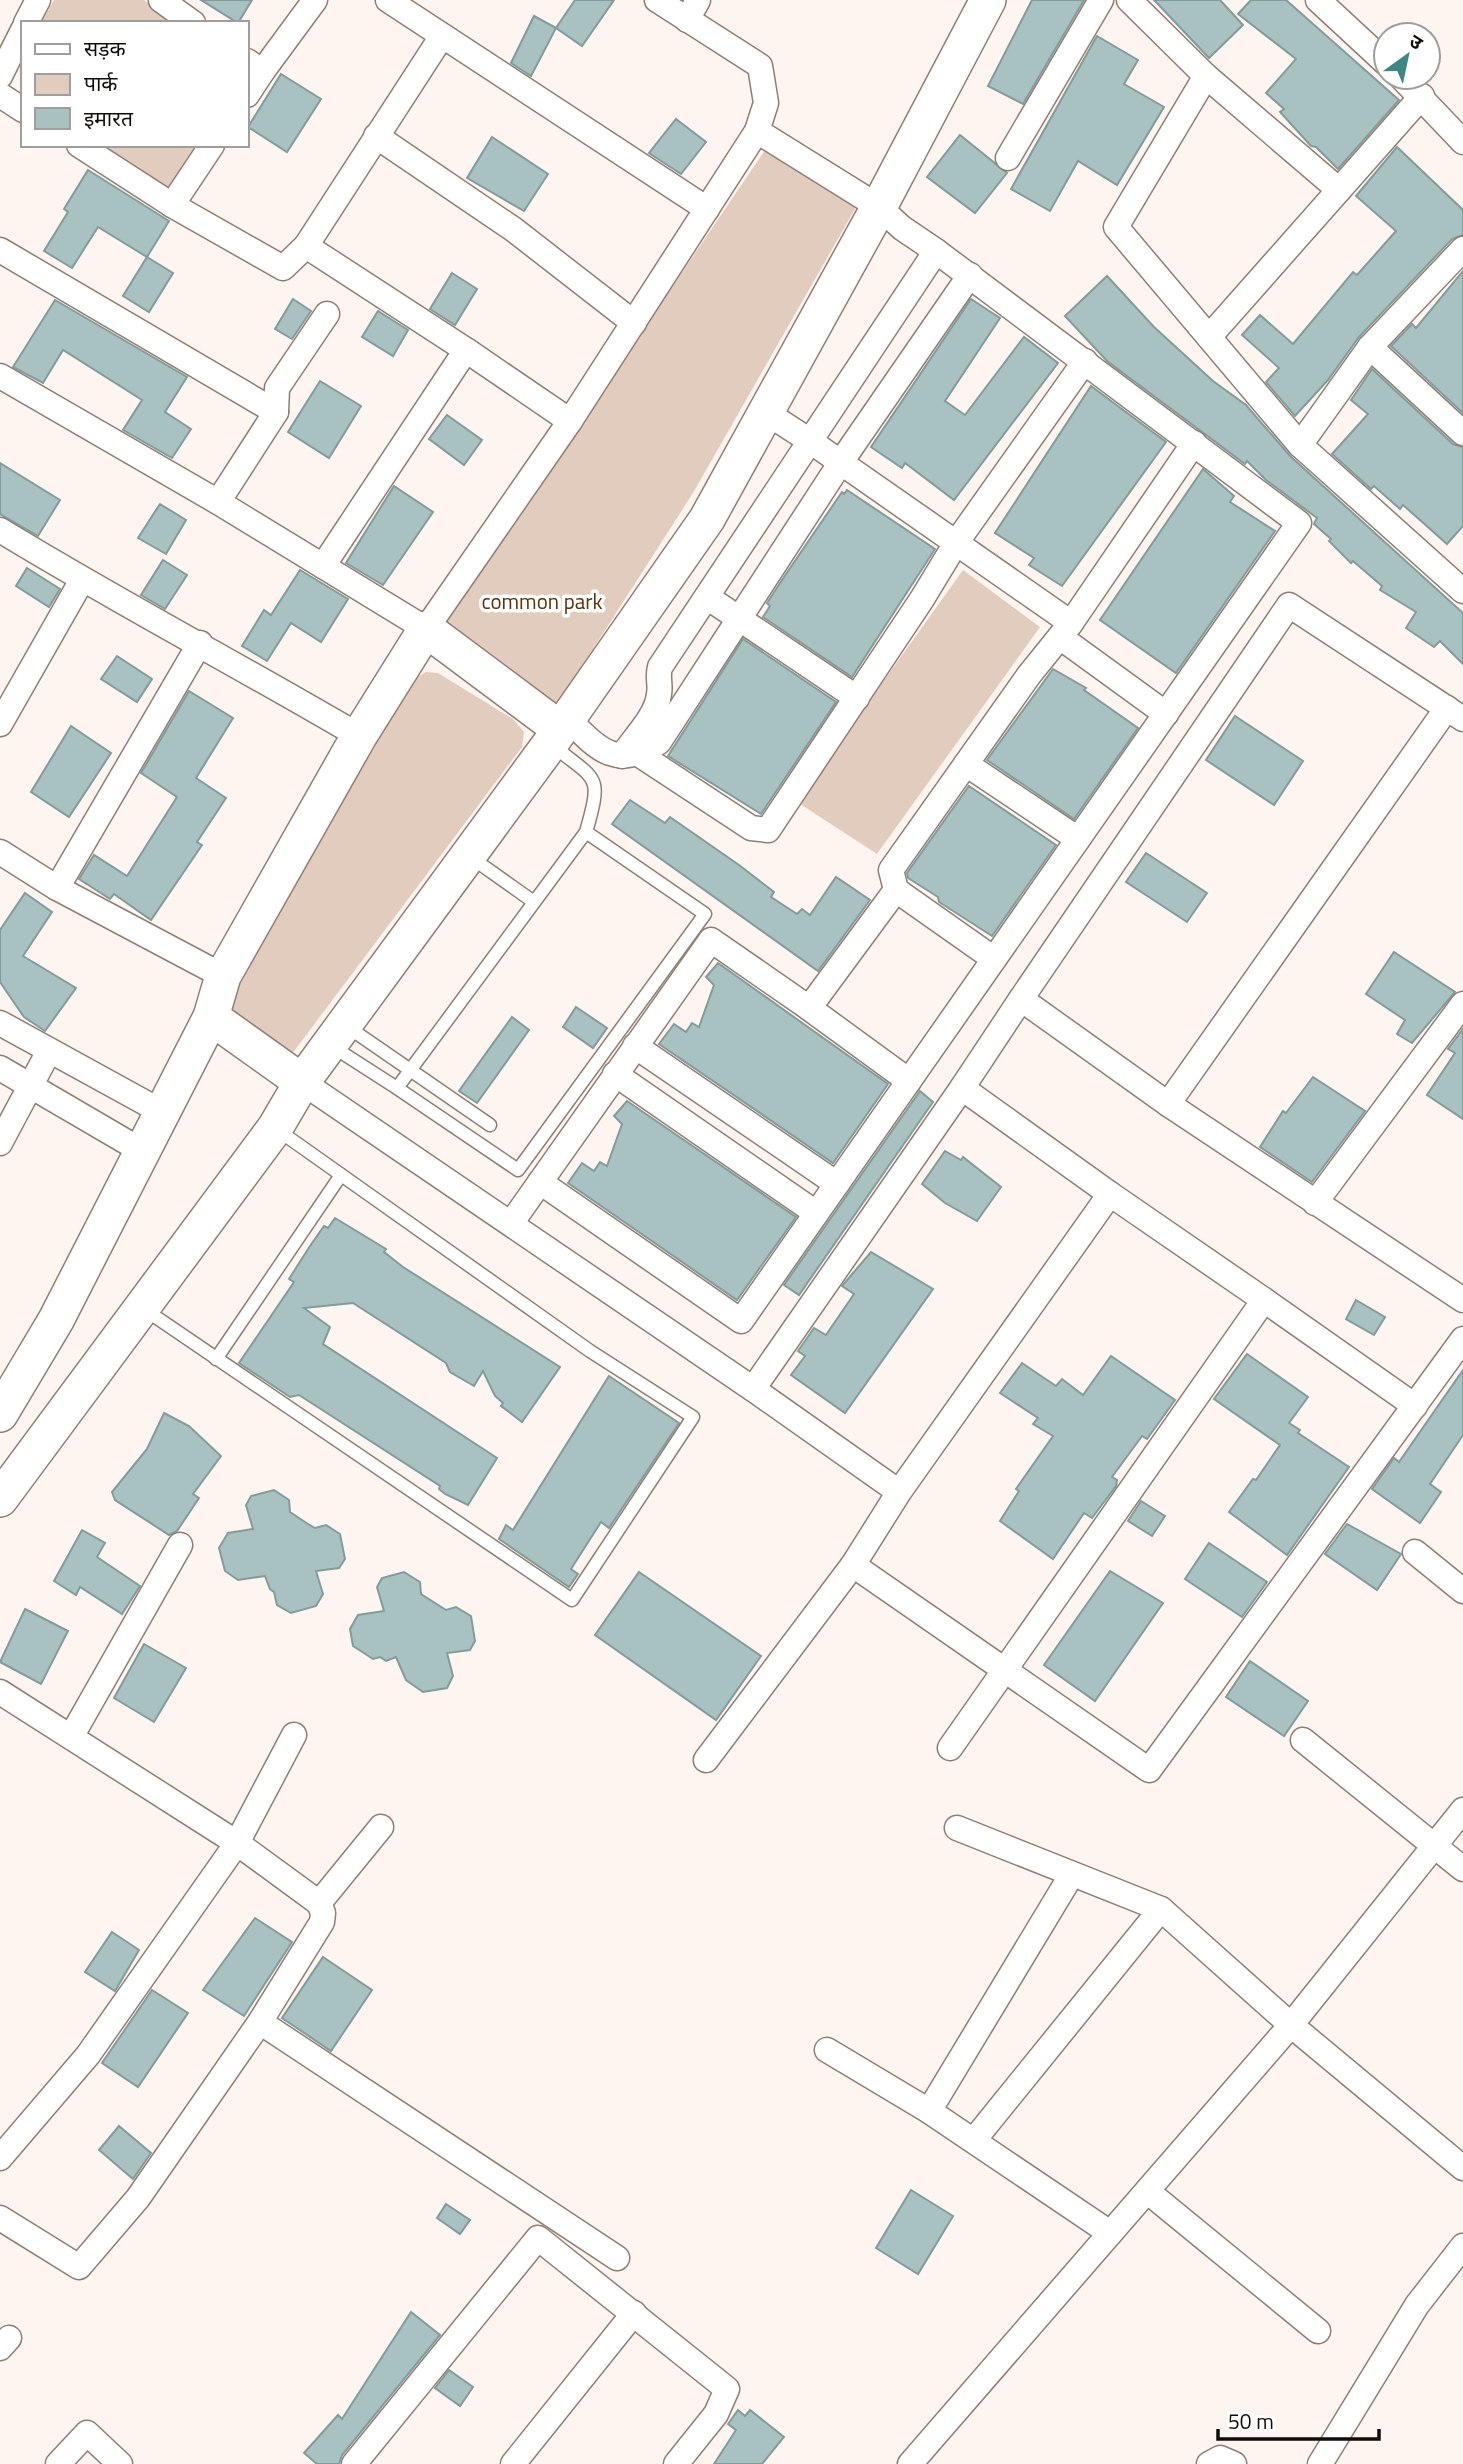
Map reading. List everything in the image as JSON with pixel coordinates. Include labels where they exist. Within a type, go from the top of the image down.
[{"type":"street","points":[[27,21],[38,0]]},
{"type":"street","points":[[161,0],[190,21]]},
{"type":"street","points":[[248,91],[255,66],[315,0]]},
{"type":"street","points":[[387,0],[707,209]]},
{"type":"street","points":[[0,1414],[56,1320],[211,1017],[223,976],[359,736],[426,629],[570,421],[757,131],[766,103],[760,66],[693,10],[657,0]]},
{"type":"street","points":[[0,1499],[275,1128],[302,1082],[469,856],[706,519],[879,207],[988,0]]},
{"type":"street","points":[[1008,158],[1101,0]]},
{"type":"street","points":[[1129,0],[1206,76],[1339,190]]},
{"type":"street","points":[[1318,0],[1372,50]]},
{"type":"street","points":[[0,76],[21,34]]},
{"type":"street","points":[[82,147],[172,205],[284,268],[306,246],[442,36]]},
{"type":"street","points":[[1206,76],[1116,227],[1300,446],[1463,591]]},
{"type":"street","points":[[1416,91],[1463,142]]},
{"type":"street","points":[[0,95],[21,109]]},
{"type":"street","points":[[1209,337],[1422,96]]},
{"type":"street","points":[[540,1182],[741,1321],[1298,523],[970,275],[902,228],[879,207],[757,131]]},
{"type":"street","points":[[376,136],[513,229],[634,323]]},
{"type":"street","points":[[172,205],[211,147]]},
{"type":"street","points":[[306,246],[570,421]]},
{"type":"street","points":[[1300,446],[1370,348],[1463,249]]},
{"type":"street","points":[[0,250],[276,412]]},
{"type":"street","points":[[630,754],[660,693],[657,677],[660,667],[936,251]]},
{"type":"street","points":[[0,376],[218,502],[426,629],[559,730],[615,757],[659,743],[841,462],[970,275]]},
{"type":"street","points":[[218,502],[276,412],[277,388],[327,314]]},
{"type":"street","points":[[1370,348],[1463,433]]},
{"type":"street","points":[[323,566],[466,350]]},
{"type":"street","points":[[630,754],[751,828],[768,830],[857,698],[956,542],[1085,361]]},
{"type":"street","points":[[767,413],[956,542],[1166,713]]},
{"type":"street","points":[[994,959],[897,890],[891,870],[1028,675],[1065,630],[1194,443]]},
{"type":"street","points":[[0,530],[82,580],[200,643],[359,736]]},
{"type":"street","points":[[0,724],[82,580]]},
{"type":"street","points":[[707,597],[857,698]]},
{"type":"street","points":[[753,1389],[962,1088],[1289,604],[1455,713],[1168,1104]]},
{"type":"street","points":[[57,888],[200,643]]},
{"type":"street","points":[[966,764],[1078,839]]},
{"type":"street","points":[[0,852],[57,888],[223,976]]},
{"type":"street","points":[[809,1008],[897,890]]},
{"type":"street","points":[[512,1222],[711,940],[909,1081]]},
{"type":"street","points":[[1021,999],[1168,1104],[1463,1300]]},
{"type":"street","points":[[1315,1203],[1463,1004]]},
{"type":"street","points":[[211,1017],[302,1082],[512,1222],[899,1492]]},
{"type":"street","points":[[0,1023],[162,1112]]},
{"type":"street","points":[[635,1046],[837,1184]]},
{"type":"street","points":[[0,1143],[49,1051]]},
{"type":"street","points":[[0,1068],[30,1083],[142,1151]]},
{"type":"street","points":[[615,1074],[816,1213]]},
{"type":"street","points":[[962,1088],[1415,1406]]},
{"type":"street","points":[[706,1760],[853,1565],[899,1492],[1111,1194]]},
{"type":"street","points":[[950,1748],[1002,1669],[1264,1300]]},
{"type":"street","points":[[853,1565],[1149,1770],[1463,1339]]},
{"type":"street","points":[[71,1737],[180,1545]]},
{"type":"street","points":[[1415,1552],[1463,1591]]},
{"type":"street","points":[[0,1692],[237,1843],[319,1903],[323,1913],[321,1922],[260,2022],[138,2198],[79,2267],[0,2218]]},
{"type":"street","points":[[0,2158],[88,2055],[237,1843],[294,1735]]},
{"type":"street","points":[[1303,1740],[1463,1869]]},
{"type":"street","points":[[910,2464],[1291,2025],[1463,1810]]},
{"type":"street","points":[[319,1903],[381,1827]]},
{"type":"street","points":[[957,1828],[1161,1909],[1291,2025],[1459,2156]]},
{"type":"street","points":[[929,2111],[1072,1874]]},
{"type":"street","points":[[974,2140],[1161,1909]]},
{"type":"street","points":[[260,2022],[617,2258]]},
{"type":"street","points":[[827,2050],[974,2140],[1110,2233]]},
{"type":"street","points":[[1147,2191],[1318,2331]]},
{"type":"street","points":[[354,2464],[538,2238],[727,2389],[716,2414],[676,2464]]},
{"type":"street","points":[[1320,2464],[1417,2305],[1463,2246]]},
{"type":"street","points":[[513,2464],[634,2313]]},
{"type":"street","points":[[58,2464],[87,2433],[120,2464]]},
{"type":"street","points":[[1209,2464],[1220,2458],[1234,2464]]},
{"type":"lane","points":[[397,1088],[586,832],[597,793],[595,782],[559,730]]},
{"type":"lane","points":[[337,1035],[397,1088],[518,1170],[705,914],[586,832]]},
{"type":"lane","points":[[469,856],[534,902]]},
{"type":"lane","points":[[337,1035],[411,1070],[490,1125]]},
{"type":"lane","points":[[142,1308],[572,1600],[693,1417],[590,1351],[275,1128]]},
{"type":"lane","points":[[216,1359],[341,1175]]},
{"type":"green space","points":[[54,0],[144,0],[174,21],[42,21]]},
{"type":"green space","points":[[100,147],[196,147],[168,190]]},
{"type":"green space","name":"common park","points":[[765,150],[859,202],[693,493],[559,702],[539,702],[451,639],[447,619]]},
{"type":"green space","points":[[963,570],[1040,627],[877,854],[797,802]]},
{"type":"green space","points":[[426,672],[438,673],[513,719],[524,732],[522,747],[292,1054],[221,1006],[405,684]]},
{"type":"building","points":[[201,0],[252,0],[239,21],[235,21]]},
{"type":"building","points":[[575,0],[614,0],[582,46],[556,28]]},
{"type":"building","points":[[1032,0],[1084,0],[1023,104],[988,86]]},
{"type":"building","points":[[1154,0],[1220,0],[1243,25],[1209,58]]},
{"type":"building","points":[[1251,0],[1286,0],[1372,76],[1372,91],[1389,91],[1399,100],[1338,169],[1316,147],[1311,146],[1280,112],[1284,109],[1266,93],[1296,59],[1238,14]]},
{"type":"building","points":[[534,16],[556,28],[531,76],[511,63]]},
{"type":"building","points":[[1097,36],[1138,60],[1124,84],[1164,107],[1117,185],[1078,161],[1050,211],[1011,189]]},
{"type":"building","points":[[281,74],[321,99],[287,152],[248,127]]},
{"type":"building","points":[[676,119],[706,142],[681,174],[649,153]]},
{"type":"building","points":[[960,135],[1007,173],[975,213],[927,177]]},
{"type":"building","points":[[492,137],[548,174],[524,211],[467,178]]},
{"type":"building","points":[[1397,147],[1463,210],[1463,235],[1452,239],[1359,337],[1328,380],[1295,416],[1266,382],[1279,368],[1242,335],[1260,315],[1293,344],[1353,272],[1357,275],[1396,231],[1356,196]]},
{"type":"building","points":[[88,170],[169,221],[147,257],[98,227],[72,268],[44,251],[68,212],[64,209]]},
{"type":"building","points":[[147,257],[173,273],[149,312],[123,296]]},
{"type":"building","points":[[1463,271],[1463,413],[1391,346],[1412,324],[1416,328]]},
{"type":"building","points":[[452,273],[477,289],[455,325],[430,309]]},
{"type":"building","points":[[1107,276],[1154,327],[1213,381],[1246,405],[1290,456],[1463,613],[1463,664],[1440,641],[1434,647],[1406,628],[1416,612],[1380,590],[1382,586],[1353,561],[1351,563],[1314,524],[1317,518],[1266,480],[1247,461],[1245,464],[1107,361],[1065,316]]},
{"type":"building","points":[[293,299],[311,311],[292,339],[275,329]]},
{"type":"building","points":[[971,299],[1000,318],[945,401],[965,415],[1024,337],[1058,363],[954,500],[905,463],[902,468],[871,447]]},
{"type":"building","points":[[55,300],[187,377],[165,412],[191,429],[172,458],[123,430],[142,400],[63,350],[43,383],[13,367]]},
{"type":"building","points":[[378,311],[408,330],[393,356],[362,337]]},
{"type":"building","points":[[1372,369],[1453,444],[1463,447],[1463,526],[1447,544],[1403,505],[1400,509],[1374,486],[1371,489],[1332,454],[1368,414],[1351,400]]},
{"type":"building","points":[[320,381],[361,406],[329,458],[288,432]]},
{"type":"building","points":[[1091,386],[1166,442],[1062,586],[1029,565],[1034,558],[995,533]]},
{"type":"building","points":[[447,415],[482,440],[464,465],[429,439]]},
{"type":"building","points":[[0,463],[60,500],[38,536],[0,514]]},
{"type":"building","points":[[1203,469],[1234,496],[1230,502],[1275,531],[1176,673],[1100,620]]},
{"type":"building","points":[[394,486],[433,512],[383,585],[346,563]]},
{"type":"building","points":[[847,490],[935,549],[852,677],[763,617],[770,606],[767,603],[786,574],[842,492],[844,494]]},
{"type":"building","points":[[160,504],[186,520],[166,554],[138,538]]},
{"type":"building","points":[[163,560],[187,575],[165,609],[141,595]]},
{"type":"building","points":[[27,568],[60,589],[49,607],[16,586]]},
{"type":"building","points":[[300,570],[348,599],[321,642],[291,623],[267,661],[242,646],[264,610],[271,615]]},
{"type":"building","points":[[743,639],[836,702],[761,814],[668,756]]},
{"type":"building","points":[[117,656],[152,679],[137,702],[101,679]]},
{"type":"building","points":[[1053,669],[1086,688],[1084,690],[1138,728],[1074,819],[987,760]]},
{"type":"building","points":[[189,691],[233,718],[196,778],[226,798],[197,842],[202,845],[151,920],[114,894],[110,899],[79,879],[94,855],[127,876],[177,797],[141,773]]},
{"type":"building","points":[[1235,716],[1303,761],[1274,805],[1206,760]]},
{"type":"building","points":[[71,726],[111,753],[69,817],[31,792]]},
{"type":"building","points":[[969,786],[1056,845],[992,936],[939,902],[938,897],[908,878],[907,873]]},
{"type":"building","points":[[630,800],[665,823],[670,817],[739,865],[774,892],[771,897],[797,914],[802,909],[810,915],[836,877],[870,900],[818,971],[612,824]]},
{"type":"building","points":[[1146,853],[1207,893],[1187,922],[1126,882]]},
{"type":"building","points":[[25,893],[52,912],[23,956],[76,988],[45,1031],[24,1017],[0,982],[0,930]]},
{"type":"building","points":[[1394,952],[1455,992],[1412,1043],[1397,1034],[1405,1020],[1366,994]]},
{"type":"building","points":[[718,963],[888,1084],[833,1163],[659,1044],[674,1024],[686,1032],[692,1023],[699,1027],[714,985],[706,977]]},
{"type":"building","points":[[576,1007],[607,1028],[593,1048],[563,1027]]},
{"type":"building","points":[[512,1017],[529,1030],[477,1103],[459,1091]]},
{"type":"building","points":[[1463,1029],[1463,1119],[1427,1095],[1455,1053],[1448,1049]]},
{"type":"building","points":[[1313,1077],[1365,1111],[1312,1182],[1260,1147],[1283,1111],[1286,1113]]},
{"type":"building","points":[[920,1091],[933,1102],[799,1295],[784,1285]]},
{"type":"building","points":[[627,1101],[796,1217],[737,1300],[568,1183],[582,1163],[594,1171],[600,1162],[607,1166],[622,1124],[614,1116]]},
{"type":"building","points":[[945,1151],[961,1160],[963,1157],[1001,1187],[977,1221],[945,1203],[922,1184]]},
{"type":"building","points":[[335,1218],[386,1249],[384,1252],[403,1267],[560,1367],[522,1422],[501,1406],[503,1403],[495,1396],[483,1371],[474,1386],[450,1372],[446,1363],[353,1303],[304,1308],[330,1327],[323,1344],[497,1458],[468,1505],[445,1494],[439,1489],[440,1486],[299,1395],[290,1397],[239,1363],[294,1282],[289,1279],[310,1246],[324,1226],[328,1228]]},
{"type":"building","points":[[871,1252],[933,1289],[845,1413],[791,1375],[805,1356],[798,1351],[814,1328],[826,1335],[854,1294],[842,1286]]},
{"type":"building","points":[[1356,1300],[1385,1317],[1374,1335],[1346,1319]]},
{"type":"building","points":[[1247,1354],[1308,1397],[1289,1423],[1300,1430],[1298,1433],[1349,1467],[1287,1555],[1229,1512],[1253,1479],[1256,1480],[1280,1445],[1214,1399]]},
{"type":"building","points":[[1111,1356],[1175,1400],[1147,1439],[1142,1436],[1112,1477],[1117,1480],[1116,1486],[1092,1518],[1084,1513],[1053,1559],[1000,1521],[1019,1491],[1016,1489],[1053,1436],[1033,1424],[1038,1418],[1000,1393],[1022,1363],[1056,1386],[1062,1379],[1083,1395]]},
{"type":"building","points":[[1463,1370],[1463,1435],[1430,1484],[1441,1492],[1420,1523],[1372,1489],[1394,1458],[1399,1462]]},
{"type":"building","points":[[609,1376],[679,1423],[609,1528],[601,1522],[571,1569],[578,1574],[569,1587],[499,1539],[506,1525],[513,1530]]},
{"type":"building","points":[[164,1413],[189,1426],[221,1456],[193,1494],[199,1498],[177,1531],[169,1535],[115,1500],[112,1492],[147,1449]]},
{"type":"building","points":[[274,1490],[289,1500],[290,1512],[308,1524],[315,1528],[326,1525],[340,1534],[345,1559],[339,1568],[316,1571],[323,1594],[316,1606],[291,1613],[277,1605],[274,1592],[265,1576],[238,1580],[225,1571],[219,1548],[228,1533],[253,1529],[246,1505],[251,1496]]},
{"type":"building","points":[[1141,1501],[1165,1516],[1152,1536],[1128,1521]]},
{"type":"building","points":[[1347,1524],[1401,1554],[1377,1590],[1325,1554]]},
{"type":"building","points":[[82,1530],[105,1543],[97,1557],[140,1586],[122,1614],[80,1587],[76,1595],[54,1581]]},
{"type":"building","points":[[1209,1543],[1267,1582],[1242,1617],[1185,1579]]},
{"type":"building","points":[[1110,1571],[1163,1603],[1095,1701],[1044,1665]]},
{"type":"building","points":[[404,1572],[420,1582],[421,1594],[446,1610],[456,1607],[471,1616],[475,1641],[470,1650],[447,1653],[453,1676],[447,1688],[423,1692],[406,1680],[396,1657],[386,1661],[380,1657],[373,1659],[353,1646],[350,1629],[358,1615],[384,1611],[377,1587],[382,1578]]},
{"type":"building","points":[[639,1572],[761,1656],[716,1720],[595,1635]]},
{"type":"building","points":[[25,1609],[68,1631],[41,1684],[0,1662]]},
{"type":"building","points":[[144,1644],[186,1668],[154,1722],[114,1698]]},
{"type":"building","points":[[1250,1661],[1308,1701],[1284,1736],[1226,1697]]},
{"type":"building","points":[[255,1918],[292,1942],[244,2016],[203,1990]]},
{"type":"building","points":[[112,1932],[139,1950],[115,1991],[85,1972]]},
{"type":"building","points":[[323,1957],[372,1990],[331,2051],[282,2018]]},
{"type":"building","points":[[152,1990],[188,2013],[138,2087],[102,2063]]},
{"type":"building","points":[[119,2126],[151,2153],[133,2179],[99,2150]]},
{"type":"building","points":[[911,2190],[953,2216],[918,2274],[876,2248]]},
{"type":"building","points":[[446,2204],[470,2220],[460,2234],[437,2218]]},
{"type":"building","points":[[411,2312],[440,2335],[342,2455],[339,2464],[317,2464],[304,2453],[338,2415],[342,2419]]},
{"type":"building","points":[[449,2370],[473,2387],[460,2406],[435,2388]]},
{"type":"building","points":[[738,2410],[745,2416],[750,2410],[784,2437],[762,2464],[714,2464],[736,2430],[728,2424]]}]
